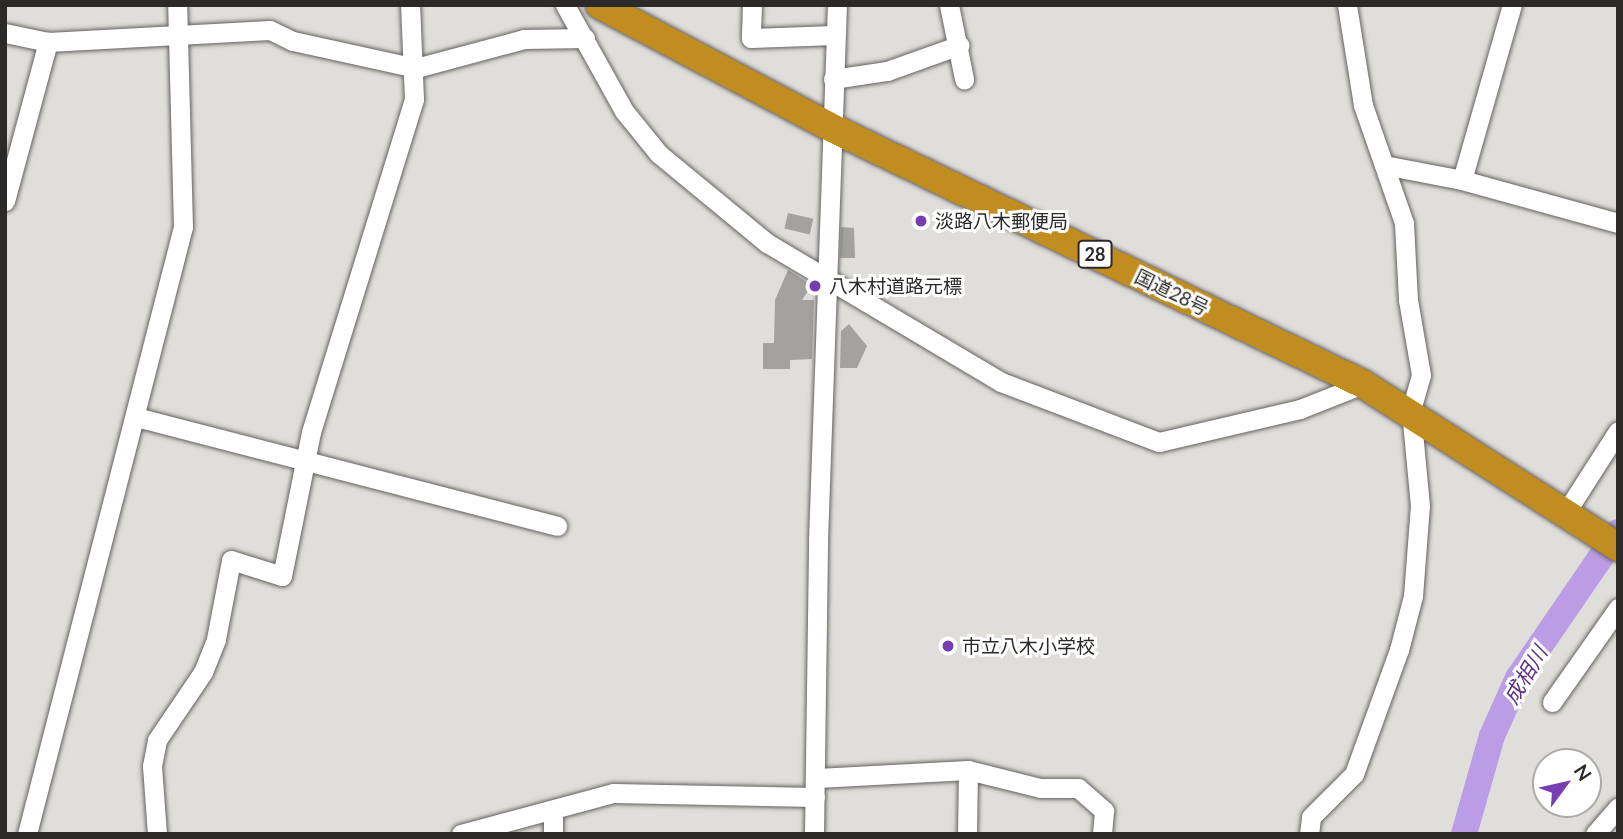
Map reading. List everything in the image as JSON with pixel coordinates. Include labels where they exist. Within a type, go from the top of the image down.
[{"type":"highway","name":"国道28号","points":[[600,5],[832,128],[1363,384],[1411,410],[1618,547]]},
{"type":"street","points":[[27,834],[183,227],[177,5]]},
{"type":"street","points":[[157,834],[152,766],[157,740],[202,672],[216,639],[231,560],[282,576],[303,460],[414,99],[416,68],[409,39],[410,5]]},
{"type":"street","points":[[565,5],[624,111],[659,154],[767,243],[1001,382],[1159,442],[1300,409],[1363,384]]},
{"type":"street","points":[[752,5],[751,38],[834,35]]},
{"type":"street","points":[[814,834],[825,276],[837,5]]},
{"type":"street","points":[[949,5],[960,45],[964,79]]},
{"type":"street","points":[[1309,834],[1311,817],[1354,774],[1413,596],[1420,506],[1411,410],[1421,375],[1408,300],[1404,223],[1363,105],[1347,5]]},
{"type":"street","points":[[1462,180],[1512,5]]},
{"type":"street","points":[[5,33],[48,42],[177,32],[270,30],[293,41],[416,68],[524,39],[585,38]]},
{"type":"street","points":[[5,201],[48,42]]},
{"type":"street","points":[[834,79],[887,71],[960,45]]},
{"type":"street","points":[[1384,165],[1462,180],[1618,223]]},
{"type":"street","points":[[136,416],[557,526]]},
{"type":"street","points":[[1573,517],[1618,431]]},
{"type":"street","points":[[1552,702],[1618,608]]},
{"type":"street","points":[[967,834],[968,771]]},
{"type":"street","points":[[461,834],[613,793],[816,787],[968,771],[1040,788],[1078,788],[1104,811],[1102,834]]},
{"type":"street","points":[[1594,834],[1618,808]]},
{"type":"street","points":[[553,811],[553,834]]},
{"type":"building","points":[[788,213],[813,219],[810,234],[784,229]]},
{"type":"building","points":[[841,227],[854,228],[855,258],[840,258]]},
{"type":"building","points":[[788,270],[812,285],[802,300],[814,300],[812,359],[790,360],[790,369],[763,369],[763,343],[774,343],[775,300]]},
{"type":"building","points":[[849,324],[867,346],[857,368],[840,368],[841,331]]},
{"type":"waterway","name":"成相川","points":[[1464,834],[1492,736],[1518,678],[1618,532]]},
{"type":"place","name":"淡路八木郵便局","points":[[921,221]]},
{"type":"place","name":"八木村道路元標","points":[[815,286]]},
{"type":"place","name":"市立八木小学校","points":[[948,646]]}]
